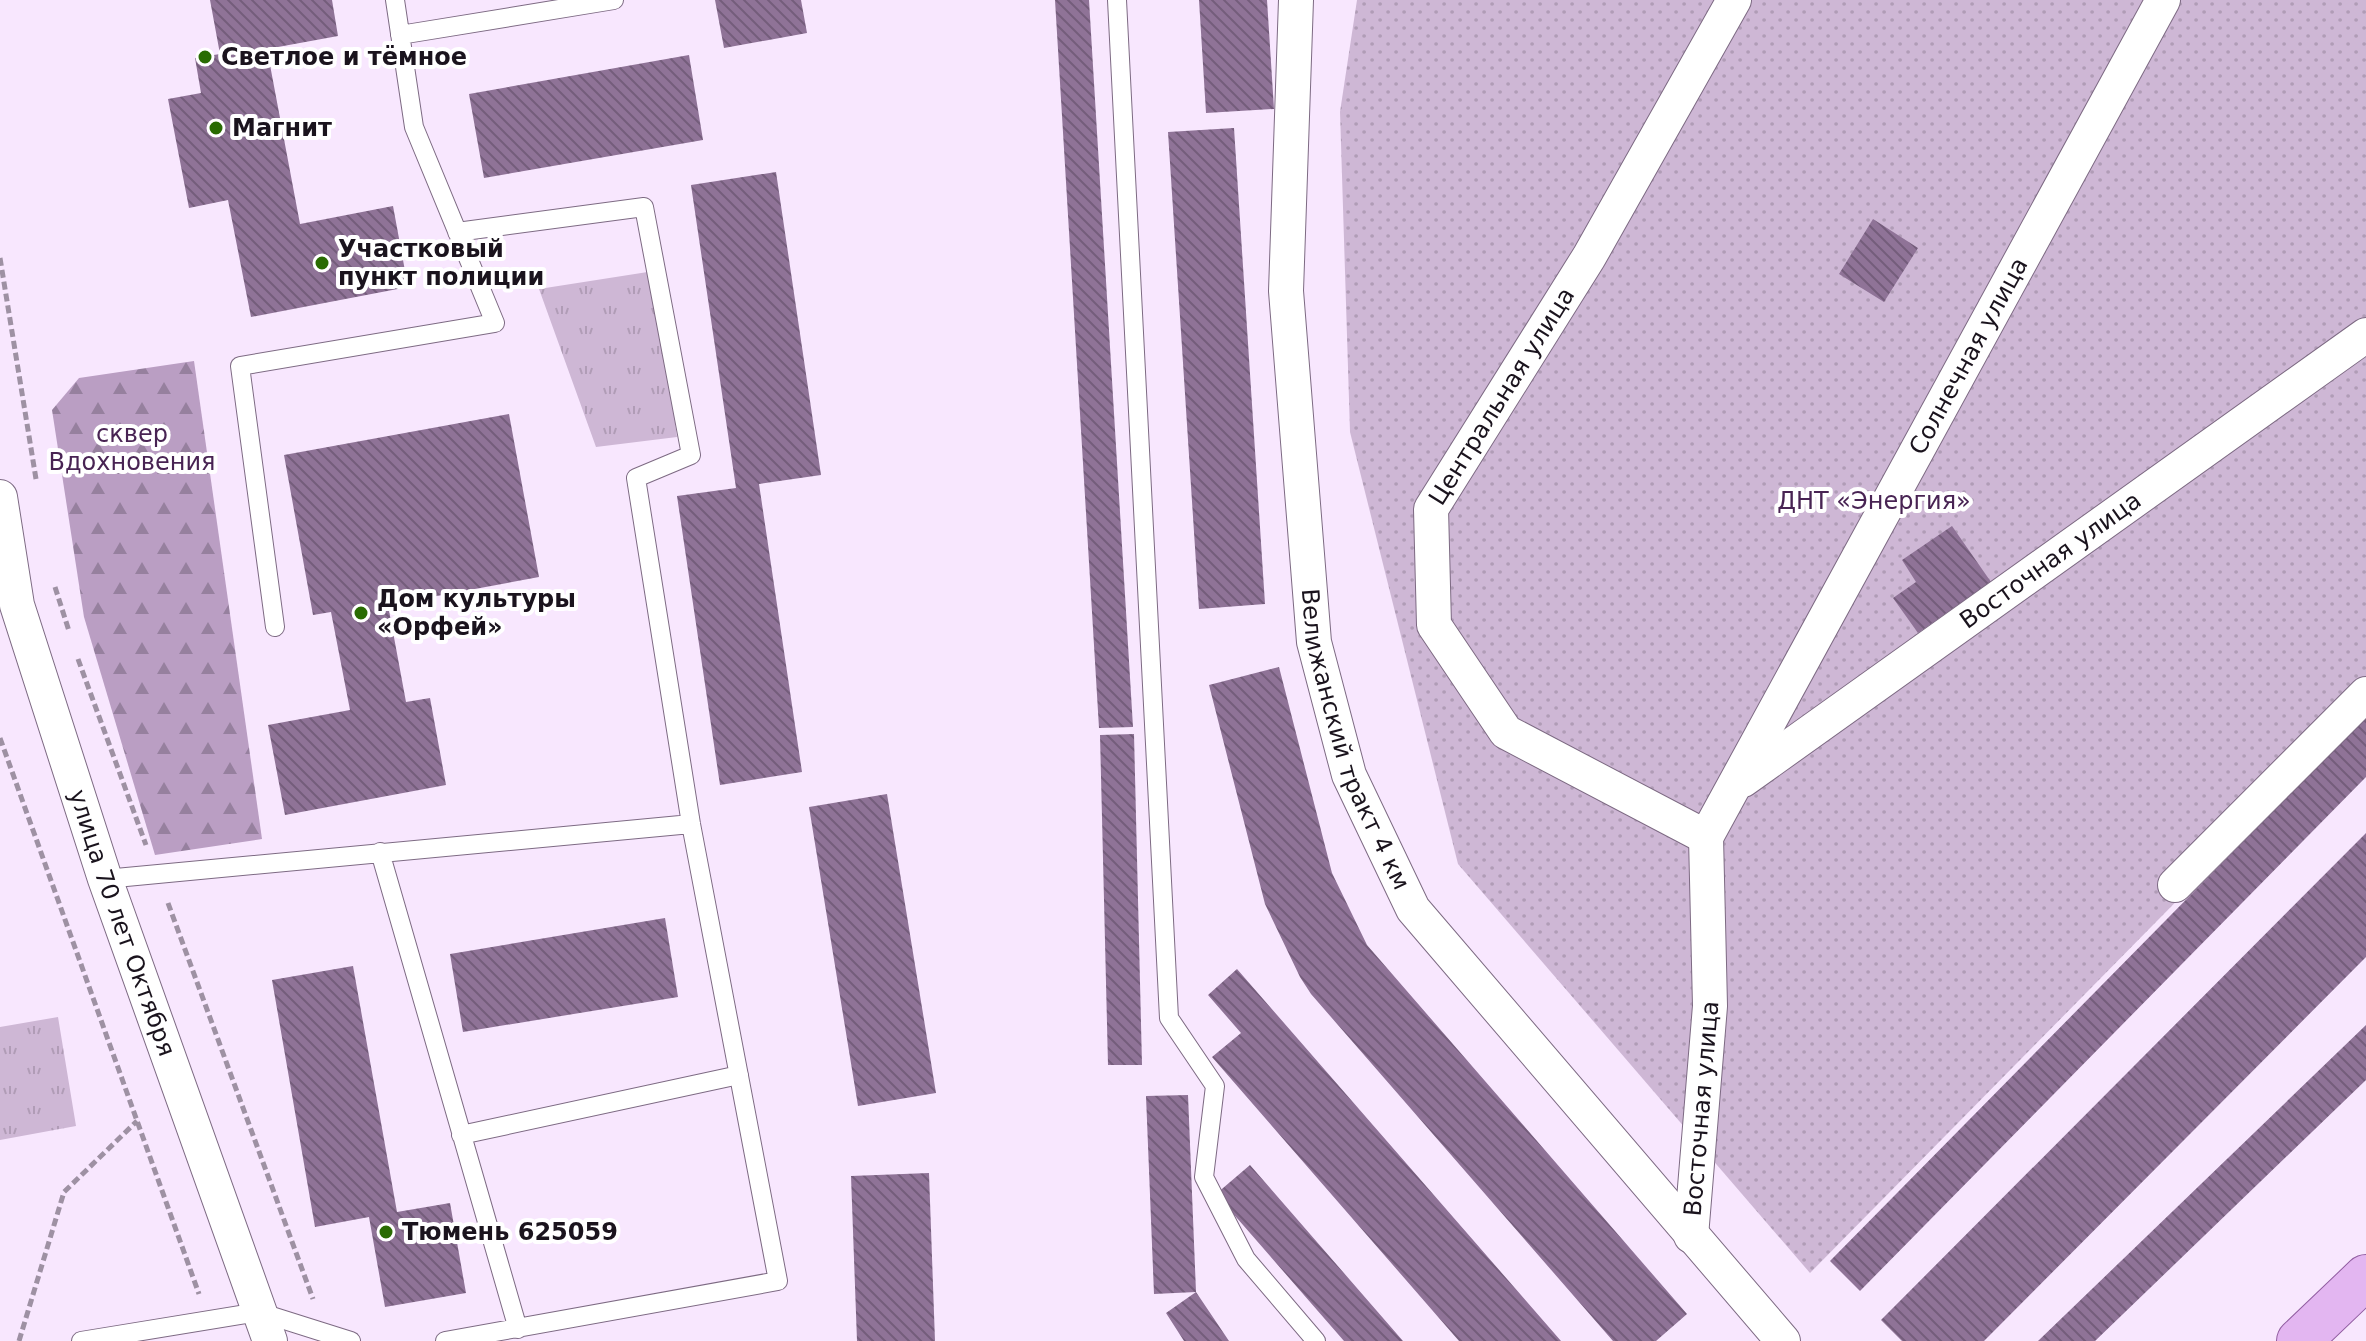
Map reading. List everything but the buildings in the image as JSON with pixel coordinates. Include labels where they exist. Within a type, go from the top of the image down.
[{"type":"main road","points":[[2299,1341],[2366,1277]]},
{"type":"street","name":"Велижанский тракт 4 км","points":[[1296,0],[1286,291],[1314,642],[1349,775],[1413,909],[1783,1341]]},
{"type":"street","name":"Центральная улица","points":[[1706,837],[1506,732],[1434,625],[1431,509],[1589,257],[1734,0]]},
{"type":"street","name":"Солнечная улица","points":[[1706,837],[2163,0]]},
{"type":"street","name":"Восточная улица","points":[[1736,785],[2366,335]]},
{"type":"street","name":"улица 70 лет Октября","points":[[0,497],[9,607],[264,1326]]},
{"type":"street","points":[[2175,885],[2366,694]]},
{"type":"street","name":"Восточная улица","points":[[1691,1236],[1710,1006],[1706,837]]},
{"type":"lane","points":[[275,627],[240,366],[495,323],[414,127],[395,0]]},
{"type":"lane","points":[[400,35],[614,0]]},
{"type":"lane","points":[[1117,0],[1169,1018],[1215,1086],[1204,1177],[1246,1259],[1316,1341]]},
{"type":"lane","points":[[445,1341],[778,1281],[691,824],[636,478],[691,455],[644,207],[457,232]]},
{"type":"lane","points":[[105,879],[691,824]]},
{"type":"lane","points":[[380,852],[518,1329]]},
{"type":"lane","points":[[461,1135],[739,1075]]},
{"type":"lane","points":[[81,1341],[208,1320],[326,1333],[351,1341]]},
{"type":"path","points":[[0,258],[38,494]]},
{"type":"path","points":[[55,585],[71,638]]},
{"type":"path","points":[[74,648],[326,1333]]},
{"type":"path","points":[[0,738],[208,1320]]},
{"type":"path","points":[[19,1341],[64,1192],[137,1121]]},
{"type":"green space","name":"ДНТ «Энергия»","points":[[1357,0],[2366,0],[2366,709],[1810,1273],[1458,864],[1350,432],[1340,112]]},
{"type":"green space","points":[[654,271],[677,437],[596,447],[539,289]]},
{"type":"green space","name":"сквер Вдохновения","points":[[194,361],[262,839],[155,855],[84,617],[52,410],[79,378]]},
{"type":"green space","points":[[58,1017],[76,1126],[0,1140],[0,1027]]},
{"type":"place","name":"Светлое и тёмное","points":[[205,57]]},
{"type":"place","name":"Магнит","points":[[216,128]]},
{"type":"place","name":"Участковый пункт полиции","points":[[322,263]]},
{"type":"place","name":"Дом культуры «Орфей»","points":[[361,613]]},
{"type":"place","name":"Тюмень 625059","points":[[386,1232]]}]
